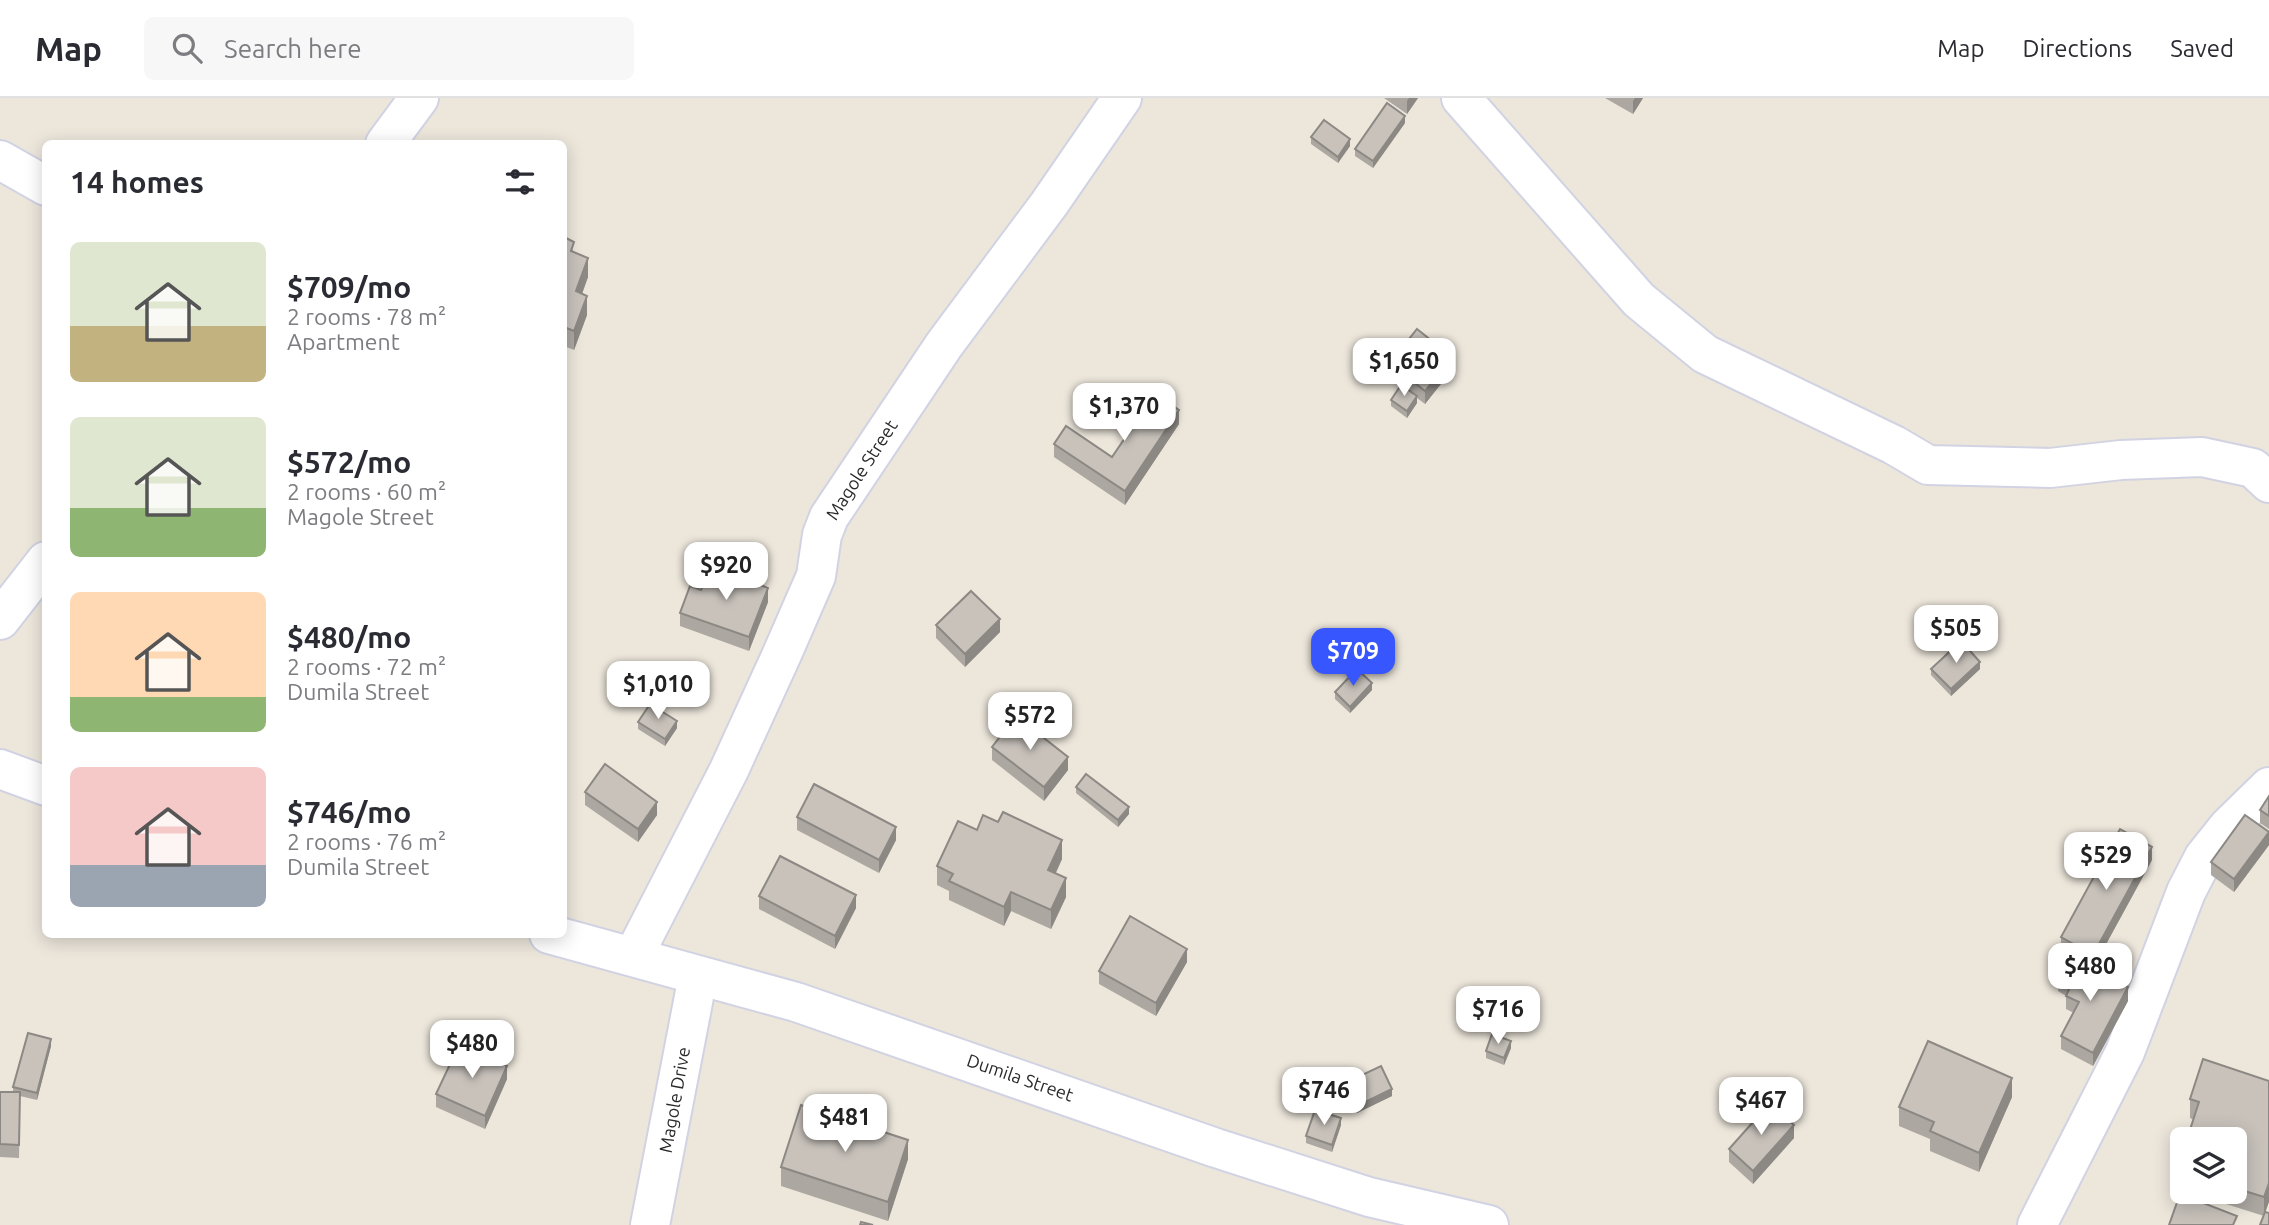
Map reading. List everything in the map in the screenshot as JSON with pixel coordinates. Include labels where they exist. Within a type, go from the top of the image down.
[{"type":"street","points":[[388,140],[419,98]]},
{"type":"street","name":"Magole Street","points":[[634,955],[729,770],[782,654],[816,576],[822,535],[829,517],[944,345],[1049,204],[1122,98]]},
{"type":"street","points":[[1461,98],[1639,300],[1705,354],[1894,445],[1928,466],[2050,468],[2121,460],[2202,457],[2253,468],[2269,483]]},
{"type":"street","points":[[0,160],[42,185]]},
{"type":"street","points":[[0,620],[42,566]]},
{"type":"street","points":[[0,769],[42,785]]},
{"type":"street","points":[[2037,1225],[2125,1052],[2192,880],[2204,857],[2228,827],[2269,787]]},
{"type":"street","name":"Dumila Street","points":[[565,938],[796,1002],[886,1031],[1216,1148],[1369,1197],[1489,1225]]},
{"type":"street","name":"Magole Drive","points":[[650,1225],[698,976]]},
{"type":"building","points":[[1387,103],[1405,116],[1373,161],[1355,149]]},
{"type":"building","points":[[1324,120],[1350,139],[1338,157],[1311,137]]},
{"type":"building","points":[[567,238],[574,242],[571,251],[588,258],[576,291],[587,296],[574,331],[567,328]]},
{"type":"building","points":[[1417,329],[1452,357],[1425,391],[1390,363]]},
{"type":"building","points":[[1401,385],[1417,396],[1407,411],[1391,400]]},
{"type":"building","points":[[1153,392],[1179,410],[1125,491],[1054,444],[1066,426],[1112,457],[1133,426],[1124,420],[1135,404],[1143,409]]},
{"type":"building","points":[[710,565],[768,588],[749,637],[680,613],[690,586],[701,590]]},
{"type":"building","points":[[971,591],[1000,619],[965,654],[936,625]]},
{"type":"building","points":[[1961,641],[1980,662],[1951,689],[1931,669]]},
{"type":"building","points":[[1357,669],[1372,683],[1350,707],[1335,692]]},
{"type":"building","points":[[650,704],[677,721],[665,739],[638,722]]},
{"type":"building","points":[[1016,716],[1068,757],[1044,787],[992,747]]},
{"type":"building","points":[[605,764],[657,802],[638,829],[585,792]]},
{"type":"building","points":[[1086,774],[1129,807],[1118,820],[1076,787]]},
{"type":"building","points":[[814,784],[896,827],[879,860],[797,817]]},
{"type":"building","points":[[2269,796],[2269,816],[2260,810]]},
{"type":"building","points":[[1003,812],[1062,840],[1048,870],[1066,878],[1051,910],[1011,892],[1004,907],[949,881],[953,874],[937,866],[958,821],[977,830],[983,815],[998,822]]},
{"type":"building","points":[[2245,815],[2269,832],[2234,879],[2211,862]]},
{"type":"building","points":[[2120,829],[2152,847],[2093,955],[2061,937]]},
{"type":"building","points":[[780,856],[856,895],[835,936],[759,896]]},
{"type":"building","points":[[1130,916],[1187,949],[1156,1003],[1099,971]]},
{"type":"building","points":[[2070,956],[2128,987],[2093,1053],[2061,1036],[2079,1002],[2066,996],[2071,985],[2058,978]]},
{"type":"building","points":[[28,1033],[51,1039],[37,1093],[13,1087]]},
{"type":"building","points":[[1492,1034],[1511,1041],[1504,1058],[1486,1051]]},
{"type":"building","points":[[1928,1041],[2012,1078],[1979,1153],[1930,1131],[1934,1122],[1899,1107]]},
{"type":"building","points":[[459,1045],[507,1066],[485,1116],[436,1094]]},
{"type":"building","points":[[2203,1059],[2269,1081],[2269,1183],[2264,1197],[2247,1192],[2247,1127],[2191,1127],[2199,1102],[2190,1099]]},
{"type":"building","points":[[1381,1066],[1392,1089],[1357,1106],[1345,1083]]},
{"type":"building","points":[[0,1092],[20,1092],[19,1145],[0,1144]]},
{"type":"building","points":[[1770,1103],[1794,1125],[1753,1171],[1729,1149]]},
{"type":"building","points":[[801,1105],[908,1140],[888,1202],[781,1167]]},
{"type":"building","points":[[1315,1110],[1341,1118],[1332,1145],[1306,1136]]},
{"type":"building","points":[[2176,1204],[2206,1204],[2237,1216],[2233,1225],[2169,1225]]},
{"type":"building","points":[[2265,1212],[2269,1213],[2269,1225],[2260,1225]]}]
